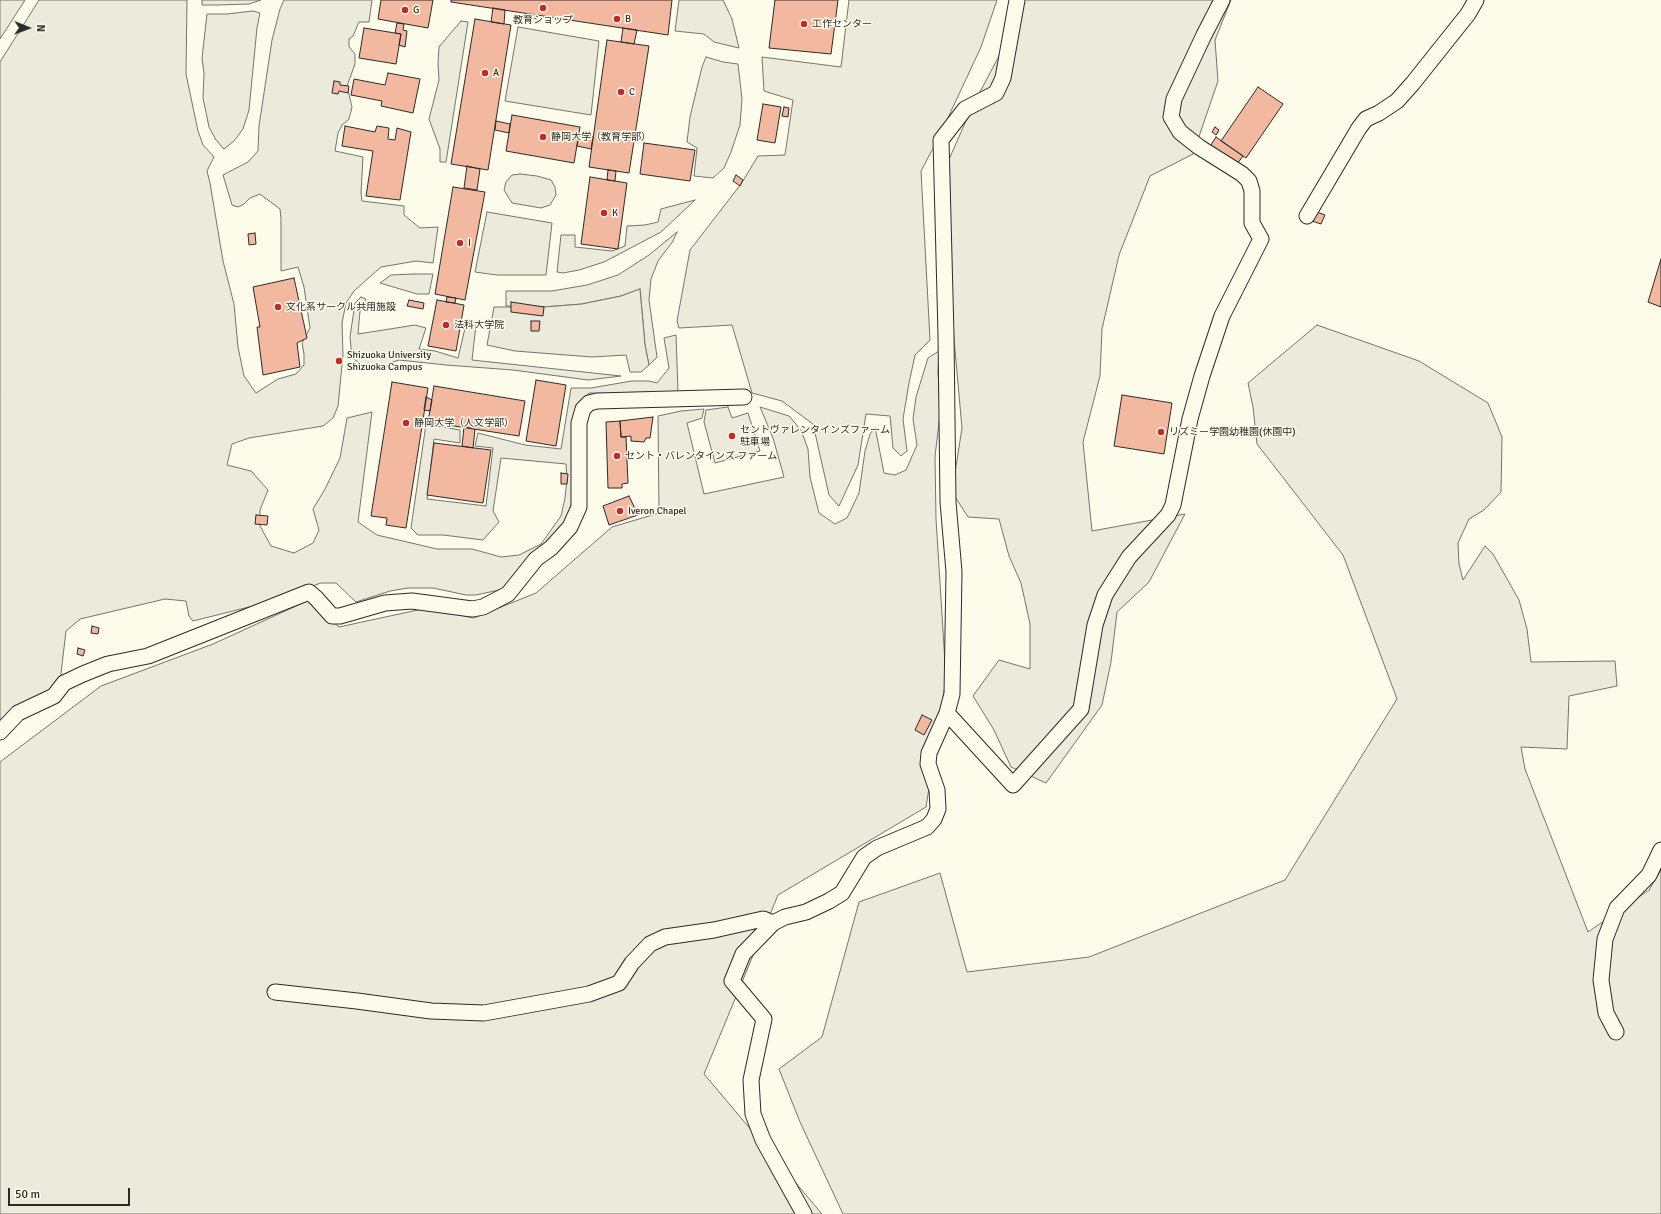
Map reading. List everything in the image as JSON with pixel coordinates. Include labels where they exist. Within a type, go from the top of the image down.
[{"type":"street","points":[[804,1214],[763,1140],[753,1114],[751,1080],[764,1019],[732,981],[744,954],[773,923],[785,917],[806,912],[842,893],[864,857],[877,848],[927,827],[934,819],[938,809],[937,790],[928,764],[929,753],[947,713],[952,694],[954,572],[948,502],[946,335],[941,140],[965,109],[996,93],[1003,78],[1018,0]]},
{"type":"street","points":[[947,713],[1013,785],[1081,708],[1095,625],[1105,595],[1129,557],[1168,515],[1173,506],[1190,419],[1202,376],[1222,316],[1261,239],[1252,223],[1252,191],[1249,181],[1242,174],[1199,147],[1180,132],[1171,117],[1174,99],[1222,0]]},
{"type":"street","points":[[1307,216],[1358,128],[1366,119],[1379,113],[1397,100],[1413,83],[1463,20],[1476,0]]},
{"type":"street","points":[[0,732],[18,713],[54,696],[64,683],[83,674],[108,664],[148,656],[309,592],[332,616],[340,616],[385,603],[412,601],[472,609],[483,607],[508,594],[536,559],[551,548],[570,527],[579,507],[579,423],[583,409],[589,403],[596,401],[744,397]]},
{"type":"street","points":[[1616,1032],[1606,1013],[1601,980],[1605,939],[1617,908],[1649,875],[1661,850]]},
{"type":"street","points":[[275,992],[431,1011],[484,1013],[589,994],[619,983],[632,963],[650,944],[664,937],[714,930],[762,919],[773,923]]},
{"type":"shaded area","points":[[0,0],[25,0],[0,39]]},
{"type":"shaded area","points":[[39,0],[187,0],[186,74],[198,131],[203,145],[214,157],[207,171],[223,261],[234,304],[238,347],[244,376],[256,393],[278,379],[296,374],[304,365],[302,343],[310,328],[304,287],[298,267],[281,271],[280,209],[260,194],[250,198],[238,207],[232,205],[223,175],[248,162],[258,151],[259,126],[272,40],[280,9],[284,0],[372,0],[369,22],[359,22],[353,36],[349,39],[349,47],[355,54],[355,64],[347,86],[352,107],[349,119],[342,125],[338,133],[335,151],[363,157],[362,201],[404,206],[404,215],[420,228],[438,227],[433,263],[416,261],[381,267],[354,291],[346,303],[342,323],[343,355],[338,406],[333,418],[323,426],[249,438],[232,444],[227,465],[251,471],[268,490],[260,510],[260,526],[271,546],[294,553],[313,543],[319,530],[313,509],[325,489],[340,458],[347,418],[372,412],[358,522],[377,535],[437,549],[472,549],[501,557],[519,555],[541,544],[561,516],[567,479],[566,464],[501,458],[493,511],[499,522],[483,540],[443,535],[418,535],[411,528],[426,424],[460,430],[460,443],[434,439],[427,499],[486,506],[493,448],[475,446],[478,433],[525,445],[561,449],[571,388],[591,388],[632,381],[649,381],[657,383],[669,368],[664,338],[676,335],[678,392],[630,394],[589,393],[576,405],[573,425],[572,502],[563,528],[508,585],[499,590],[476,595],[466,595],[433,588],[408,588],[390,591],[356,602],[336,583],[321,583],[261,604],[193,621],[189,616],[186,601],[165,599],[80,619],[66,631],[60,682],[53,691],[0,725],[0,62]]},
{"type":"shaded area","points":[[202,0],[261,0],[249,4],[202,5]]},
{"type":"shaded area","points":[[679,0],[723,0],[732,19],[739,48],[714,42],[704,34],[675,31]]},
{"type":"shaded area","points":[[849,0],[997,0],[981,47],[939,137],[921,171],[930,340],[915,355],[909,383],[903,419],[907,451],[901,456],[893,448],[890,416],[866,414],[858,465],[839,506],[829,495],[813,424],[782,401],[752,393],[732,325],[679,328],[677,321],[690,250],[741,184],[758,156],[785,155],[793,100],[764,91],[762,57],[841,67]]},
{"type":"shaded area","points":[[1019,0],[1231,0],[1215,40],[1218,81],[1193,154],[1150,176],[1119,255],[1102,329],[1100,376],[1083,442],[1092,531],[1185,514],[1149,582],[1117,612],[1111,662],[1102,705],[1046,783],[1011,767],[994,730],[973,696],[999,660],[1030,669],[1030,624],[1021,583],[1009,556],[999,519],[968,517],[952,492],[962,428],[951,306],[947,164],[973,105],[999,56]]},
{"type":"shaded area","points":[[253,11],[260,13],[257,28],[249,110],[243,129],[234,141],[224,149],[216,140],[209,127],[203,98],[204,73],[202,58],[207,14],[227,14]]},
{"type":"shaded area","points":[[461,21],[468,22],[446,162],[440,162],[440,149],[429,119],[439,80],[439,47]]},
{"type":"shaded area","points":[[518,27],[599,41],[591,115],[505,101]]},
{"type":"shaded area","points":[[706,57],[723,62],[738,64],[742,99],[740,125],[731,152],[724,168],[713,178],[694,176],[697,148],[687,142],[690,117],[702,67]]},
{"type":"shaded area","points":[[520,174],[537,176],[551,180],[555,187],[556,195],[550,205],[541,208],[512,203],[504,190],[506,182],[512,175]]},
{"type":"shaded area","points":[[695,200],[661,232],[604,262],[579,270],[563,273],[557,272],[561,235],[575,235],[575,247],[612,251],[625,246],[627,226],[645,225],[658,222],[661,209]]},
{"type":"shaded area","points":[[487,212],[552,223],[546,275],[497,275],[475,272]]},
{"type":"shaded area","points":[[677,232],[673,241],[658,261],[651,279],[649,300],[657,357],[649,365],[645,345],[640,289],[621,296],[582,304],[544,307],[506,306],[506,291],[552,291],[587,285],[618,275],[649,255]]},
{"type":"shaded area","points":[[433,274],[429,294],[417,294],[380,283],[391,275]]},
{"type":"shaded area","points":[[640,289],[645,345],[649,365],[641,372],[630,372],[626,355],[592,357],[515,351],[487,345],[494,307],[544,307],[582,304],[621,296]]},
{"type":"shaded area","points":[[361,297],[366,299],[360,311],[358,334],[415,325],[426,328],[419,349],[435,351],[458,358],[466,324],[476,325],[472,360],[621,376],[588,380],[513,370],[399,360],[390,363],[382,370],[367,368],[352,358],[350,337],[355,303]]},
{"type":"shaded area","points":[[1317,325],[1419,361],[1488,403],[1502,437],[1501,492],[1484,510],[1469,519],[1458,543],[1459,564],[1463,580],[1485,546],[1493,554],[1519,600],[1527,629],[1531,662],[1615,661],[1617,686],[1569,696],[1567,749],[1521,747],[1525,769],[1588,932],[1649,890],[1661,870],[1661,1214],[843,1214],[800,1122],[779,1069],[822,1037],[859,902],[940,873],[967,972],[1089,957],[1285,880],[1397,699],[1343,555],[1257,444],[1253,407],[1248,383]]},
{"type":"shaded area","points":[[939,351],[938,370],[940,415],[935,456],[936,519],[946,679],[926,807],[778,895],[704,1074],[822,1214],[0,1214],[0,762],[101,686],[213,644],[307,601],[339,627],[427,608],[474,618],[536,593],[612,527],[659,513],[658,416],[681,411],[704,409],[702,418],[687,423],[704,494],[784,477],[773,438],[760,407],[789,416],[801,430],[808,449],[810,477],[819,513],[835,524],[847,518],[859,493],[865,451],[870,434],[875,427],[884,473],[895,475],[906,470],[917,445],[913,419],[916,397],[928,358]]},
{"type":"shaded area","name":"セントヴァレンタインズファーム 駐車場","points":[[728,407],[732,418],[748,413],[760,451],[715,463],[704,422],[706,410]]},
{"type":"building","name":"G","points":[[381,0],[433,0],[428,28],[378,19]]},
{"type":"building","name":"B","points":[[451,0],[672,0],[668,35],[451,2]]},
{"type":"building","name":"工作センター","points":[[775,0],[838,0],[831,54],[769,48]]},
{"type":"building","points":[[493,8],[505,10],[504,24],[491,22]]},
{"type":"building","name":"A","points":[[475,19],[511,25],[488,170],[451,164]]},
{"type":"building","points":[[397,23],[404,24],[403,30],[407,31],[405,47],[399,45],[401,34],[395,33]]},
{"type":"building","points":[[364,28],[401,34],[396,64],[359,58]]},
{"type":"building","points":[[623,28],[637,30],[634,44],[621,42]]},
{"type":"building","name":"C","points":[[607,40],[649,46],[629,173],[589,167]]},
{"type":"building","points":[[388,73],[420,79],[413,113],[381,106],[382,101],[351,95],[354,79],[385,85]]},
{"type":"building","points":[[334,81],[340,82],[340,85],[349,86],[348,93],[339,91],[338,94],[332,93]]},
{"type":"building","points":[[1258,87],[1283,104],[1246,158],[1221,141]]},
{"type":"building","points":[[763,104],[781,107],[775,143],[757,140]]},
{"type":"building","points":[[784,107],[789,108],[788,117],[782,116]]},
{"type":"building","points":[[512,115],[580,127],[574,163],[506,151]]},
{"type":"building","points":[[496,121],[510,124],[509,133],[495,130]]},
{"type":"building","points":[[345,126],[375,132],[377,126],[389,128],[388,139],[395,140],[397,128],[411,132],[400,200],[366,196],[373,151],[342,146]]},
{"type":"building","points":[[1215,127],[1219,130],[1216,135],[1212,132]]},
{"type":"building","points":[[579,136],[593,137],[591,149],[577,146]]},
{"type":"building","points":[[1216,137],[1243,156],[1237,164],[1209,148]]},
{"type":"building","points":[[644,143],[695,150],[690,181],[640,174]]},
{"type":"building","points":[[467,166],[480,169],[477,190],[464,188]]},
{"type":"building","points":[[608,170],[616,171],[615,181],[607,180]]},
{"type":"building","points":[[736,175],[743,180],[740,186],[733,181]]},
{"type":"building","name":"K","points":[[590,177],[627,183],[618,249],[581,244]]},
{"type":"building","name":"I","points":[[453,187],[485,192],[465,300],[435,294]]},
{"type":"building","points":[[1314,211],[1325,215],[1321,224],[1309,220]]},
{"type":"building","points":[[255,233],[256,244],[249,245],[248,234]]},
{"type":"building","points":[[1661,259],[1661,307],[1648,302]]},
{"type":"building","name":"文化系サークル共用施設","points":[[294,278],[307,338],[297,343],[300,367],[263,375],[257,327],[260,327],[253,287]]},
{"type":"building","points":[[447,297],[456,298],[455,303],[446,302]]},
{"type":"building","points":[[409,300],[424,303],[423,309],[407,306]]},
{"type":"building","name":"法科大学院","points":[[437,300],[464,305],[456,351],[428,346]]},
{"type":"building","points":[[511,302],[544,307],[543,316],[511,312]]},
{"type":"building","points":[[531,321],[540,321],[539,331],[531,331]]},
{"type":"building","points":[[536,380],[566,385],[556,446],[526,441]]},
{"type":"building","points":[[392,382],[428,388],[406,528],[386,525],[387,518],[371,516]]},
{"type":"building","points":[[434,386],[525,401],[519,436],[428,422]]},
{"type":"building","points":[[1122,395],[1172,403],[1164,454],[1114,446]]},
{"type":"building","points":[[426,397],[432,400],[430,411],[424,410]]},
{"type":"building","points":[[653,417],[650,438],[646,438],[644,442],[631,441],[631,436],[621,437],[620,421]]},
{"type":"building","name":"セント・バレンタインズ ファーム","points":[[620,421],[621,437],[626,437],[628,483],[622,484],[622,488],[608,488],[606,422]]},
{"type":"building","points":[[464,427],[475,429],[473,448],[462,446]]},
{"type":"building","points":[[434,443],[491,450],[483,503],[427,495]]},
{"type":"building","points":[[561,473],[568,474],[567,484],[561,484]]},
{"type":"building","name":"Iveron Chapel","points":[[629,496],[638,515],[609,525],[603,506]]},
{"type":"building","points":[[256,515],[268,516],[267,525],[255,524]]},
{"type":"building","points":[[92,626],[99,628],[98,634],[91,633]]},
{"type":"building","points":[[78,648],[85,650],[83,656],[77,654]]},
{"type":"building","points":[[922,715],[932,720],[924,735],[915,730]]},
{"type":"place","name":"教育ショップ","points":[[543,8]]},
{"type":"place","name":"G","points":[[405,10]]},
{"type":"place","name":"B","points":[[617,19]]},
{"type":"place","name":"工作センター","points":[[804,24]]},
{"type":"place","name":"A","points":[[485,73]]},
{"type":"place","name":"C","points":[[621,92]]},
{"type":"place","name":"静岡大学（教育学部）","points":[[543,137]]},
{"type":"place","name":"K","points":[[604,213]]},
{"type":"place","name":"I","points":[[460,243]]},
{"type":"place","name":"文化系サークル共用施設","points":[[278,307]]},
{"type":"place","name":"法科大学院","points":[[446,325]]},
{"type":"place","name":"Shizuoka University Shizuoka Campus","points":[[339,361]]},
{"type":"place","name":"静岡大学（人文学部）","points":[[406,423]]},
{"type":"place","name":"リズミー学園幼稚園(休園中)","points":[[1161,432]]},
{"type":"place","name":"セントヴァレンタインズファーム 駐車場","points":[[732,436]]},
{"type":"place","name":"セント・バレンタインズ ファーム","points":[[617,456]]},
{"type":"place","name":"Iveron Chapel","points":[[620,511]]}]
